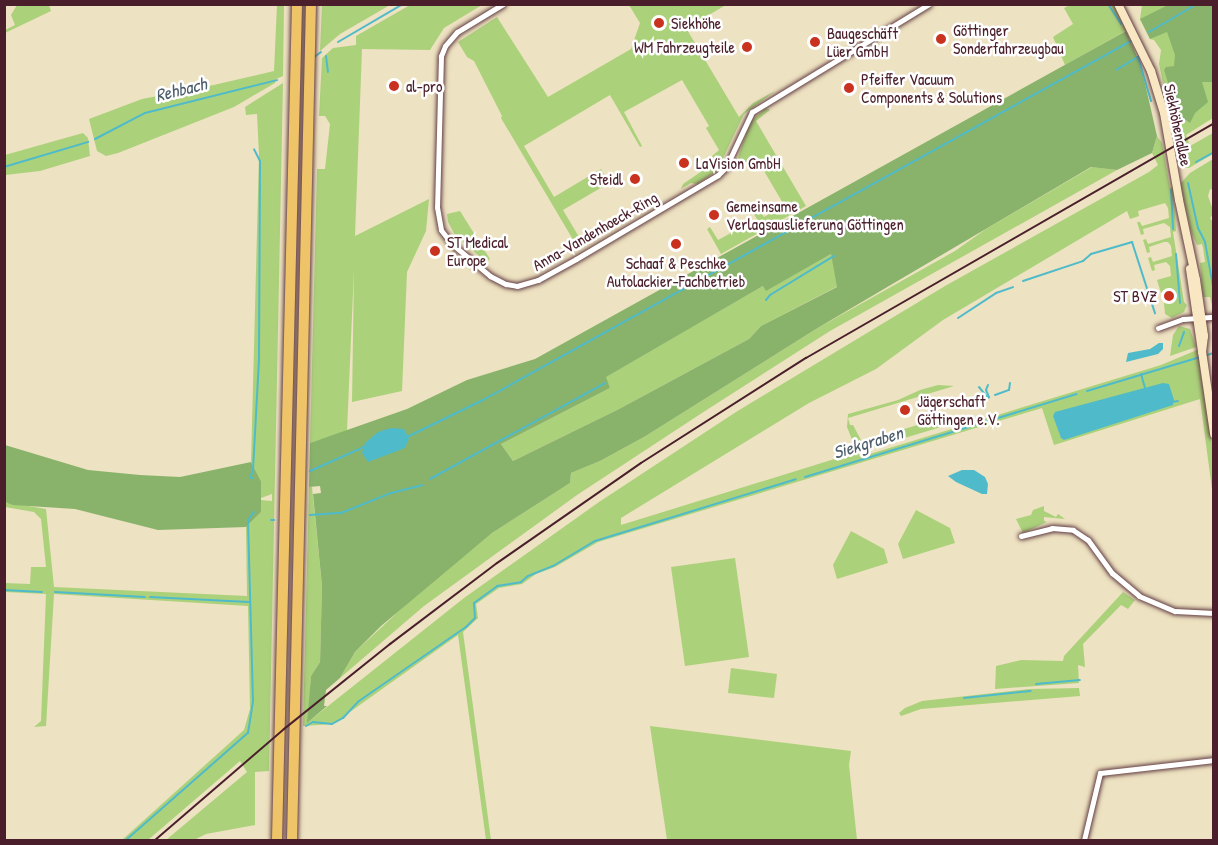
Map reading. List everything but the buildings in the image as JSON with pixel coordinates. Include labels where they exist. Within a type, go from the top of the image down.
[{"type":"highway","points":[[277,840],[297,4]]},
{"type":"highway","points":[[292,840],[312,7]]},
{"type":"main road","name":"Siekhöhenallee","points":[[1118,4],[1141,48],[1159,93],[1190,258],[1214,434]]},
{"type":"street","name":"Anna-Vandenhoeck-Ring","points":[[503,4],[456,32],[444,46],[440,68],[437,207],[441,230],[452,244],[490,276],[506,284],[517,286],[538,280],[718,176],[726,167],[752,112],[929,4]]},
{"type":"street","points":[[1158,328],[1198,317],[1214,317]]},
{"type":"street","points":[[1021,536],[1052,528],[1073,530],[1088,540],[1112,573],[1145,600],[1175,611],[1214,613]]},
{"type":"street","points":[[1084,840],[1100,773],[1214,760]]},
{"type":"green space","points":[[322,4],[390,5],[340,34],[320,51]]},
{"type":"green space","points":[[17,5],[49,5],[51,11],[5,33],[5,30],[15,25],[11,15]]},
{"type":"green space","points":[[277,5],[284,5],[283,76],[276,79],[275,83],[234,107],[118,153],[106,156],[97,151],[89,119],[142,99],[274,71]]},
{"type":"green space","points":[[410,5],[482,5],[444,28],[430,50],[362,49],[355,236],[429,199],[426,231],[407,272],[402,391],[352,402],[354,270],[347,431],[310,443],[317,169],[325,169],[330,124],[325,116],[319,116],[322,58],[333,48],[356,45],[356,36]]},
{"type":"green space","points":[[629,5],[726,5],[686,28],[739,117],[753,103],[775,91],[744,114],[717,171],[697,184],[691,183],[681,189],[683,184],[702,171],[692,154],[703,167],[714,160],[712,156],[719,150],[706,128],[709,126],[682,80],[624,112],[642,146],[640,147],[610,95],[524,146],[554,197],[601,169],[609,183],[563,210],[579,237],[614,217],[621,224],[580,248],[501,118],[474,61],[467,57],[458,42],[497,17],[548,97],[631,49],[640,23]]},
{"type":"green space","points":[[1070,5],[1114,5],[1129,29],[1065,65],[1053,37],[1073,24],[1064,8]]},
{"type":"green space","points":[[1142,5],[1213,5],[1213,118],[1186,135],[1190,146],[1213,133],[1213,154],[1189,168],[1181,168],[1159,64],[1161,50],[1154,40],[1150,39],[1140,19]]},
{"type":"green space","points":[[1168,5],[1213,5],[1213,82],[1202,82],[1208,102],[1195,113],[1190,123],[1178,115],[1164,70],[1166,67],[1174,66],[1175,55],[1167,32],[1150,39],[1140,19]]},
{"type":"green space","points":[[1126,31],[1141,66],[1157,136],[1152,153],[1117,170],[1091,167],[816,329],[644,437],[600,461],[571,473],[570,483],[492,533],[381,626],[355,652],[340,678],[326,690],[324,706],[327,706],[307,723],[311,676],[320,662],[322,586],[313,494],[321,493],[320,486],[309,487],[310,443],[407,409],[467,380],[535,359]],"holes":[[[831,254],[837,287],[761,326],[749,339],[619,409],[513,461],[501,444],[610,388],[606,377],[763,286],[766,291]]]},
{"type":"green space","points":[[283,83],[269,771],[255,772],[255,825],[206,834],[194,840],[166,840],[247,772],[240,761],[148,840],[122,840],[244,730],[250,709],[248,606],[54,594],[46,726],[34,727],[41,721],[46,594],[5,592],[4,583],[30,584],[31,567],[46,567],[41,519],[34,512],[5,507],[4,502],[46,509],[54,587],[247,596],[246,527],[261,512],[261,500],[272,501],[272,494],[261,498],[261,481],[251,462],[259,155],[257,114],[246,115],[245,107]]},
{"type":"green space","points":[[766,108],[770,110],[756,121],[806,206],[721,254],[707,229],[710,227],[718,240],[757,219],[752,211],[758,207],[764,217],[784,205],[760,164],[745,162],[740,172],[734,169],[750,122]]},
{"type":"green space","points":[[83,133],[88,138],[90,156],[40,171],[5,175],[5,155]]},
{"type":"green space","points":[[1157,136],[1162,143],[1170,188],[1173,186],[1176,231],[1173,232],[1184,302],[1187,305],[1184,312],[1172,318],[1165,314],[1164,303],[1174,299],[1171,288],[1161,293],[1157,280],[1171,276],[1170,266],[1166,262],[1154,265],[1155,270],[1152,271],[1148,258],[1151,257],[1153,262],[1172,256],[1171,246],[1168,242],[1164,242],[1149,247],[1150,252],[1147,253],[1143,240],[1146,239],[1148,244],[1171,237],[1170,227],[1164,223],[1143,229],[1144,234],[1141,235],[1137,222],[1140,222],[1142,226],[1169,218],[1168,208],[1165,203],[1138,211],[1139,216],[1130,219],[1127,211],[943,320],[876,369],[809,403],[621,518],[621,525],[857,452],[847,427],[848,414],[898,400],[920,390],[938,385],[954,386],[848,418],[850,425],[853,425],[862,442],[940,418],[951,424],[858,452],[860,457],[1161,365],[1197,350],[1213,450],[1213,497],[1200,399],[1054,445],[1042,408],[598,542],[555,567],[536,574],[522,584],[499,588],[476,604],[478,618],[463,632],[491,840],[486,840],[458,635],[333,724],[303,726],[309,487],[312,487],[322,586],[320,662],[311,676],[308,722],[464,598],[599,502],[736,412],[945,286],[1149,172],[1158,165],[1152,153]]},
{"type":"green space","points":[[1213,159],[1213,190],[1210,189],[1208,196],[1214,213],[1210,218],[1214,224],[1213,309],[1210,297],[1203,297],[1200,263],[1205,262],[1203,248],[1202,244],[1197,245],[1191,231],[1180,184],[1190,173]]},
{"type":"green space","points":[[1092,167],[1117,170],[830,331],[705,411],[577,495],[424,606],[340,678],[355,652],[416,595],[492,533],[570,483],[571,473],[600,461],[644,437],[816,329],[955,251],[986,229]]},
{"type":"green space","points":[[460,211],[490,259],[486,262],[455,235],[448,222],[447,214]]},
{"type":"green space","points":[[831,254],[838,286],[761,326],[749,339],[619,409],[513,461],[501,444],[610,388],[605,377],[763,286],[767,290]]},
{"type":"green space","points":[[1179,326],[1190,329],[1196,347],[1170,356],[1173,335]]},
{"type":"green space","points":[[5,445],[88,470],[140,475],[180,477],[251,462],[261,481],[261,512],[246,527],[158,530],[75,509],[13,505],[5,502]]},
{"type":"green space","points":[[1044,506],[1044,511],[1056,517],[1058,514],[1065,519],[1044,517],[1044,521],[1047,522],[1023,533],[1016,519],[1031,515],[1033,510]]},
{"type":"green space","points":[[916,510],[950,528],[955,543],[903,559],[898,544]]},
{"type":"green space","points":[[851,531],[884,549],[888,563],[837,579],[833,565]]},
{"type":"green space","points":[[735,558],[749,657],[685,666],[671,567]]},
{"type":"green space","points":[[1123,592],[1135,600],[1128,609],[1121,605],[1083,644],[1085,667],[1078,665],[1079,683],[995,689],[996,666],[1021,660],[1063,661],[1064,656]]},
{"type":"green space","points":[[731,668],[777,674],[774,698],[728,693]]},
{"type":"green space","points":[[1079,688],[1080,696],[921,709],[901,716],[899,713],[922,701],[1029,689]]},
{"type":"green space","points":[[650,726],[851,751],[849,765],[857,840],[667,840]]},
{"type":"water","points":[[1163,343],[1163,349],[1158,354],[1126,362],[1128,353],[1150,349]]},
{"type":"water","points":[[1163,383],[1169,384],[1174,400],[1173,405],[1064,440],[1061,438],[1053,416],[1055,412]]},
{"type":"water","points":[[391,428],[404,429],[409,439],[405,448],[368,462],[362,453],[365,443],[378,432]]},
{"type":"water","points":[[962,470],[974,470],[985,477],[988,484],[987,494],[982,494],[956,482],[948,476]]},
{"type":"waterway","name":"Rehbach","points":[[338,42],[403,4]]},
{"type":"waterway","points":[[1108,4],[1121,24]]},
{"type":"waterway","points":[[1149,32],[1197,4]]},
{"type":"waterway","points":[[407,437],[483,400],[1131,41]]},
{"type":"waterway","name":"Rehbach","points":[[313,58],[321,52]]},
{"type":"waterway","points":[[326,56],[328,72]]},
{"type":"waterway","points":[[1116,70],[1138,57],[1151,101]]},
{"type":"waterway","name":"Rehbach","points":[[95,139],[145,113],[277,80]]},
{"type":"waterway","points":[[1170,100],[1174,125]]},
{"type":"waterway","name":"Rehbach","points":[[4,167],[88,142]]},
{"type":"waterway","points":[[253,478],[250,478],[253,470],[259,358],[260,161],[254,149]]},
{"type":"waterway","points":[[1196,162],[1214,152]]},
{"type":"waterway","points":[[1188,183],[1198,228],[1205,242],[1214,292]]},
{"type":"waterway","points":[[1171,190],[1173,229]]},
{"type":"waterway","points":[[1023,281],[1083,261],[1091,254],[1132,242],[1155,313]]},
{"type":"waterway","points":[[1176,254],[1180,303]]},
{"type":"waterway","points":[[766,300],[770,295],[834,256]]},
{"type":"waterway","points":[[958,318],[996,293],[1013,287]]},
{"type":"waterway","points":[[1179,346],[1184,332]]},
{"type":"waterway","name":"Siekgraben","points":[[1087,391],[1214,353]]},
{"type":"waterway","points":[[1141,374],[1146,391]]},
{"type":"waterway","points":[[430,479],[605,383]]},
{"type":"waterway","points":[[995,395],[1009,390],[1010,383]]},
{"type":"waterway","points":[[988,385],[986,390],[989,397]]},
{"type":"waterway","points":[[979,387],[988,398]]},
{"type":"waterway","name":"Siekgraben","points":[[805,477],[1077,394]]},
{"type":"waterway","points":[[1172,402],[1178,401]]},
{"type":"waterway","points":[[310,471],[364,447]]},
{"type":"waterway","points":[[306,726],[313,722],[332,724],[343,718],[359,701],[466,627],[475,618],[474,603],[497,586],[521,582],[528,576],[553,566],[595,541],[796,479]]},
{"type":"waterway","points":[[310,515],[341,513],[391,493],[422,485]]},
{"type":"waterway","points":[[126,840],[248,733],[253,701],[248,520],[254,512]]},
{"type":"waterway","points":[[4,590],[42,592]]},
{"type":"waterway","points":[[55,592],[145,597]]},
{"type":"waterway","points":[[150,597],[249,602]]},
{"type":"waterway","points":[[1036,684],[1080,680]]},
{"type":"waterway","points":[[964,698],[1031,691]]},
{"type":"railway","points":[[155,840],[284,729],[390,644],[497,563],[641,463],[806,358],[1214,123]]},
{"type":"place","name":"Siekhöhe","points":[[659,23]]},
{"type":"place","name":"Göttinger Sonderfahrzeugbau","points":[[941,39]]},
{"type":"place","name":"Baugeschäft Lüer GmbH","points":[[815,42]]},
{"type":"place","name":"WM Fahrzeugteile","points":[[747,47]]},
{"type":"place","name":"al-pro","points":[[394,86]]},
{"type":"place","name":"Pfeiffer Vacuum Components & Solutions","points":[[849,88]]},
{"type":"place","name":"LaVision GmbH","points":[[684,163]]},
{"type":"place","name":"Steidl","points":[[635,179]]},
{"type":"place","name":"Gemeinsame Verlagsauslieferung Göttingen","points":[[714,215]]},
{"type":"place","name":"Schaaf & Peschke Autolackier-Fachbetrieb","points":[[676,244]]},
{"type":"place","name":"ST Medical Europe","points":[[435,251]]},
{"type":"place","name":"ST BVZ","points":[[1169,296]]},
{"type":"place","name":"Jägerschaft Göttingen e.V.","points":[[905,410]]}]
